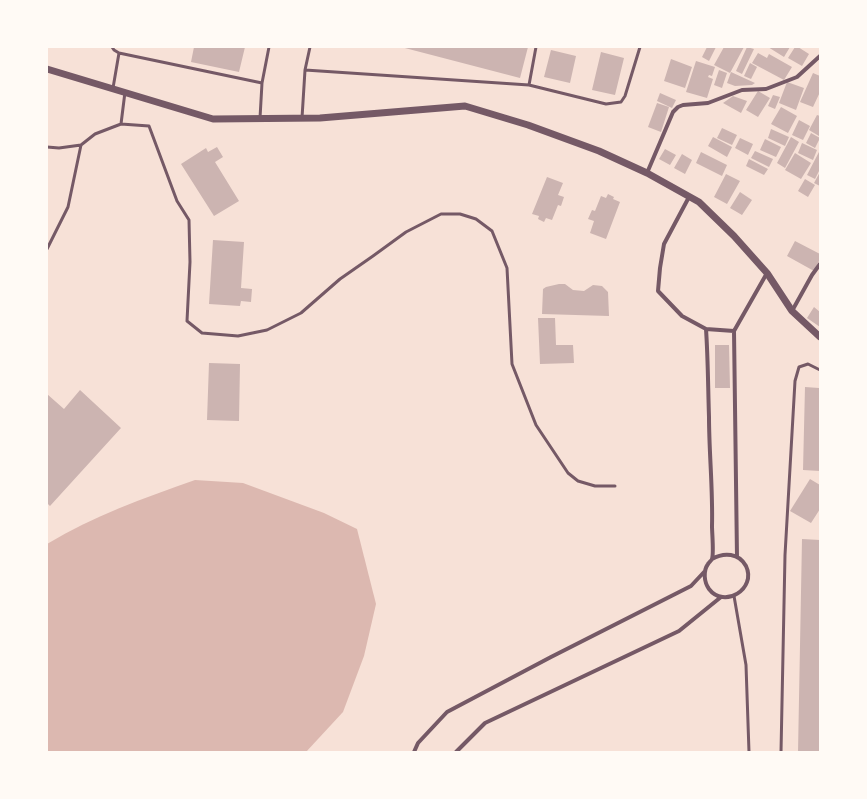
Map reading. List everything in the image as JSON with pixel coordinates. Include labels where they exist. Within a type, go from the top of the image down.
[{"type":"street","points":[[647,173],[674,112],[678,107],[683,105],[708,103],[742,90],[766,89],[797,77],[820,56]]},
{"type":"street","points":[[47,69],[213,119],[302,118],[390,113],[465,106],[528,125],[599,151],[647,173],[699,202],[734,236],[767,273],[792,311],[820,338]]},
{"type":"street","points":[[689,197],[664,244],[658,291],[682,316],[706,329],[734,331]]},
{"type":"street","points":[[792,311],[812,275],[820,264]]},
{"type":"street","points":[[737,557],[734,331],[767,273]]},
{"type":"street","points":[[706,329],[709,365],[712,559]]},
{"type":"street","points":[[414,752],[418,743],[447,712],[690,586],[705,570],[712,559],[718,556],[724,554],[731,555],[742,561],[748,574],[745,588],[734,596],[721,597],[714,594],[705,577],[705,570]]},
{"type":"street","points":[[456,752],[485,723],[679,631],[721,597]]},
{"type":"lane","points":[[112,47],[119,53],[262,83]]},
{"type":"lane","points":[[260,118],[262,83],[268,47]]},
{"type":"lane","points":[[302,118],[305,70],[310,47]]},
{"type":"lane","points":[[529,85],[536,47]]},
{"type":"lane","points":[[305,70],[529,85],[606,104],[621,102],[625,96],[640,47]]},
{"type":"lane","points":[[113,88],[119,53]]},
{"type":"lane","points":[[121,124],[125,92]]},
{"type":"lane","points":[[47,147],[59,148],[81,145],[95,134],[121,124],[149,126],[177,201],[189,220],[190,262],[187,321],[202,333],[238,336],[267,330],[301,313],[340,279],[406,232],[441,214],[460,214],[476,219],[492,231],[507,268],[512,364],[536,425],[568,473],[573,477],[595,486],[615,486]]},
{"type":"lane","points":[[47,249],[68,207],[81,145]]},
{"type":"lane","points":[[781,752],[785,555],[795,381],[799,367],[808,364],[820,370]]},
{"type":"lane","points":[[734,596],[746,665],[749,752]]},
{"type":"shaded area","points":[[195,480],[243,483],[324,513],[357,529],[376,604],[364,656],[343,712],[306,752],[47,752],[47,544],[101,516]]},
{"type":"building","points":[[194,47],[245,47],[239,72],[191,62]]},
{"type":"building","points":[[401,47],[528,47],[520,78]]},
{"type":"building","points":[[707,47],[716,47],[709,61],[702,57]]},
{"type":"building","points":[[724,47],[744,47],[730,73],[714,65]]},
{"type":"building","points":[[747,47],[754,49],[742,74],[736,71]]},
{"type":"building","points":[[768,47],[790,47],[784,57]]},
{"type":"building","points":[[795,47],[798,47],[809,54],[802,66],[788,58]]},
{"type":"building","points":[[551,50],[576,56],[570,83],[544,77]]},
{"type":"building","points":[[601,52],[624,58],[615,95],[592,90]]},
{"type":"building","points":[[758,53],[767,58],[769,54],[792,67],[784,80],[752,63]]},
{"type":"building","points":[[671,59],[692,67],[685,88],[664,81]]},
{"type":"building","points":[[696,61],[715,67],[712,76],[709,75],[708,77],[713,79],[707,98],[686,92]]},
{"type":"building","points":[[750,63],[757,67],[751,79],[744,76]]},
{"type":"building","points":[[719,70],[727,73],[722,88],[714,85]]},
{"type":"building","points":[[731,72],[755,83],[752,85],[735,86],[727,83]]},
{"type":"building","points":[[813,73],[820,76],[820,92],[813,107],[800,102]]},
{"type":"building","points":[[787,82],[804,88],[796,110],[779,103]]},
{"type":"building","points":[[758,91],[770,98],[758,117],[746,110]]},
{"type":"building","points":[[660,93],[676,100],[672,108],[657,101]]},
{"type":"building","points":[[773,95],[780,97],[775,109],[768,106]]},
{"type":"building","points":[[733,96],[747,101],[741,113],[723,103]]},
{"type":"building","points":[[657,103],[669,107],[661,132],[648,127]]},
{"type":"building","points":[[781,107],[797,116],[788,133],[771,124]]},
{"type":"building","points":[[817,115],[820,116],[819,136],[809,130]]},
{"type":"building","points":[[799,120],[810,126],[803,140],[792,135]]},
{"type":"building","points":[[722,128],[737,135],[732,145],[717,138]]},
{"type":"building","points":[[771,129],[789,137],[785,146],[768,138]]},
{"type":"building","points":[[811,133],[820,138],[815,148],[806,143]]},
{"type":"building","points":[[713,137],[732,147],[727,157],[708,146]]},
{"type":"building","points":[[791,137],[799,142],[785,168],[777,163]]},
{"type":"building","points":[[740,138],[753,144],[748,155],[735,148]]},
{"type":"building","points":[[765,139],[781,147],[776,157],[760,150]]},
{"type":"building","points":[[802,143],[817,150],[813,160],[798,153]]},
{"type":"building","points":[[217,147],[223,157],[215,162],[239,201],[214,216],[181,164],[206,148],[208,152]]},
{"type":"building","points":[[665,149],[676,155],[670,165],[659,159]]},
{"type":"building","points":[[820,150],[820,169],[815,179],[807,175]]},
{"type":"building","points":[[755,151],[773,159],[769,167],[751,158]]},
{"type":"building","points":[[701,152],[727,165],[722,176],[696,163]]},
{"type":"building","points":[[795,153],[811,163],[801,179],[785,170]]},
{"type":"building","points":[[682,154],[692,160],[685,174],[674,168]]},
{"type":"building","points":[[749,159],[768,169],[764,175],[746,166]]},
{"type":"building","points":[[820,172],[820,186],[814,183]]},
{"type":"building","points":[[726,174],[740,181],[727,204],[714,197]]},
{"type":"building","points":[[547,177],[563,183],[558,195],[564,197],[561,206],[558,205],[552,220],[546,218],[544,222],[538,219],[539,216],[532,214]]},
{"type":"building","points":[[805,179],[815,185],[808,197],[798,191]]},
{"type":"building","points":[[740,192],[752,200],[742,215],[730,208]]},
{"type":"building","points":[[608,194],[614,197],[613,199],[620,202],[606,239],[590,233],[594,221],[588,219],[592,210],[595,211],[601,196],[606,198]]},
{"type":"building","points":[[213,240],[244,242],[241,288],[252,289],[251,302],[241,301],[240,306],[209,304]]},
{"type":"building","points":[[795,241],[820,254],[820,259],[814,271],[787,256]]},
{"type":"building","points":[[559,284],[565,284],[573,290],[584,291],[593,285],[602,286],[608,292],[609,316],[542,314],[543,289]]},
{"type":"building","points":[[814,307],[820,312],[820,327],[807,318]]},
{"type":"building","points":[[538,318],[555,318],[556,345],[573,345],[574,363],[540,364]]},
{"type":"building","points":[[715,345],[729,345],[730,388],[715,388]]},
{"type":"building","points":[[209,363],[240,364],[239,421],[207,420]]},
{"type":"building","points":[[805,387],[819,388],[820,471],[803,470]]},
{"type":"building","points":[[80,390],[121,428],[50,506],[47,503],[47,394],[64,409]]},
{"type":"building","points":[[810,479],[820,485],[820,509],[811,523],[790,511]]},
{"type":"building","points":[[802,539],[820,540],[820,752],[798,752]]}]
